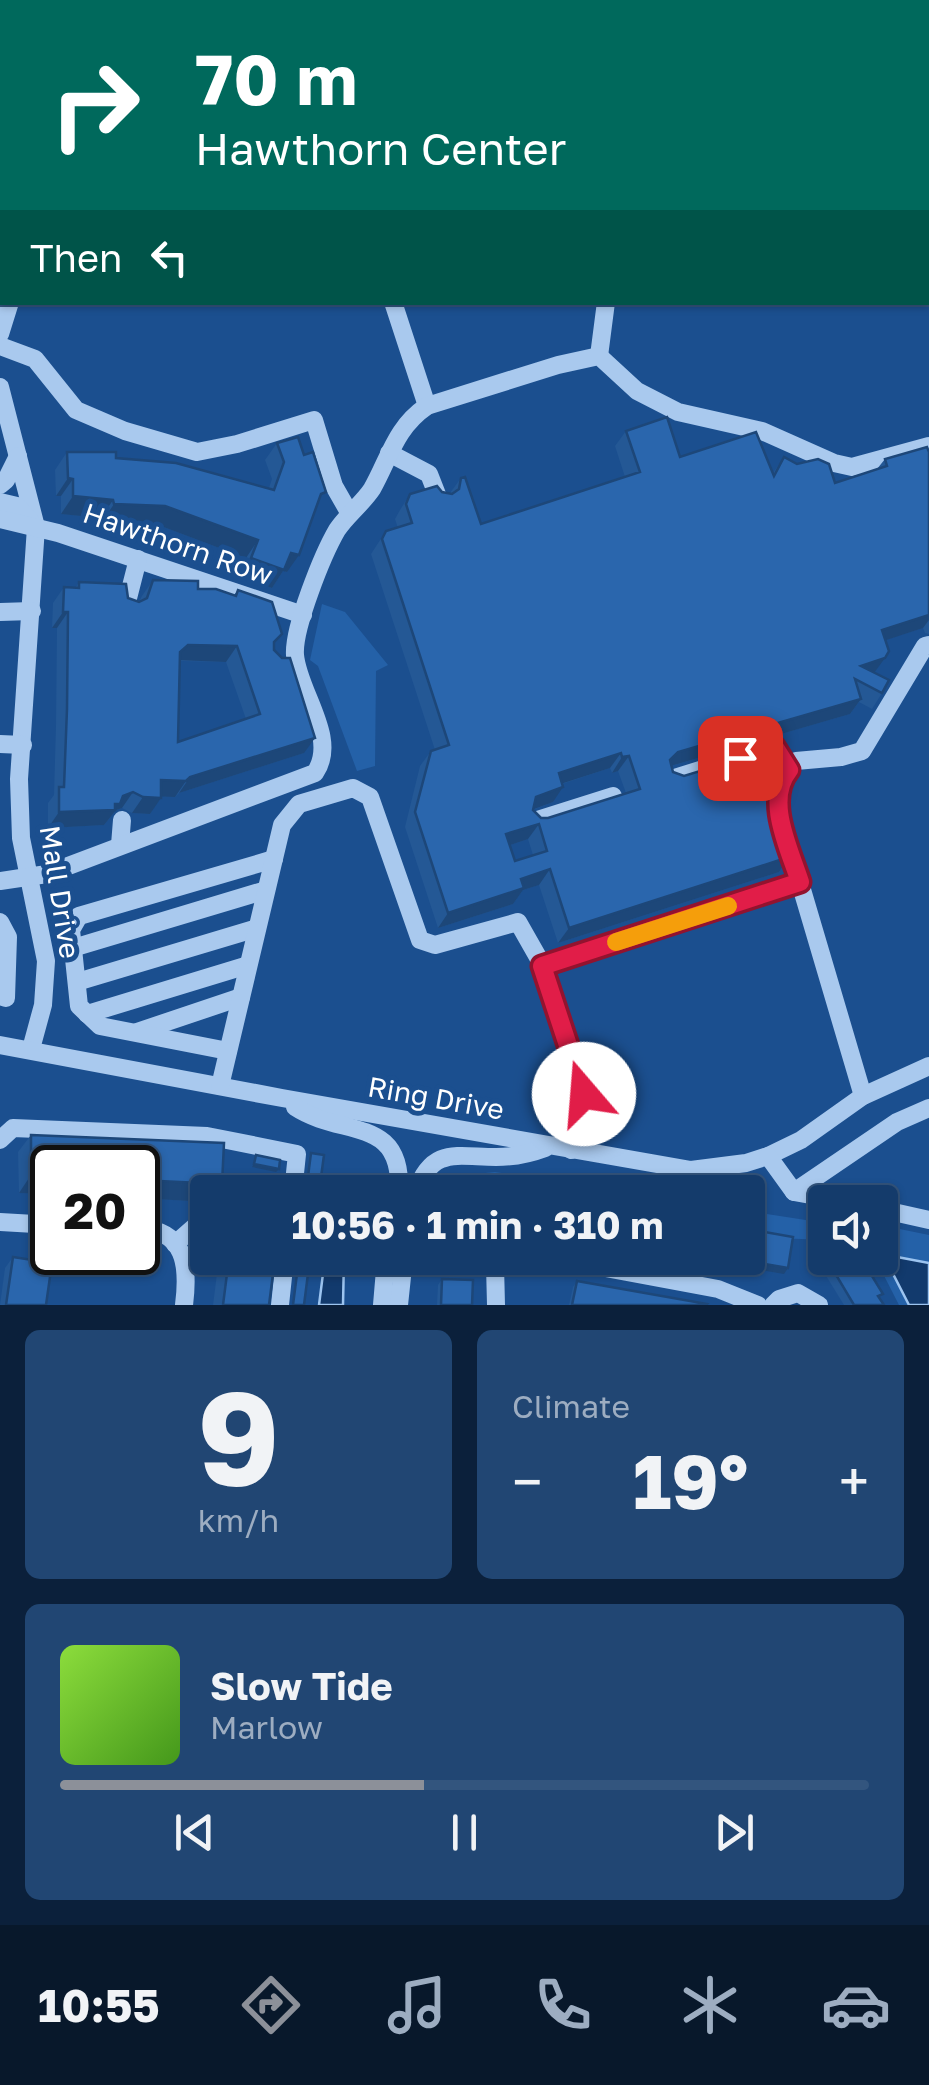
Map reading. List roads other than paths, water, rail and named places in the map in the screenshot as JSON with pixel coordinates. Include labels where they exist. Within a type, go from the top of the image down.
[{"type":"street","points":[[394,305],[426,406]]},
{"type":"street","points":[[598,356],[606,305]]},
{"type":"street","points":[[0,334],[5,310]]},
{"type":"street","points":[[0,346],[35,359],[76,410],[125,432],[197,452],[314,420],[334,486],[350,514]]},
{"type":"street","points":[[0,881],[47,874],[315,773],[322,762],[323,745],[296,658],[303,615],[337,531],[370,492],[409,419],[426,406],[598,356]]},
{"type":"street","points":[[598,356],[637,391],[678,412],[762,432],[834,463],[852,467],[929,446]]},
{"type":"street","name":"Mall Drive","points":[[0,386],[36,528],[19,779],[20,838],[46,961],[43,1004],[31,1049]]},
{"type":"street","points":[[390,454],[429,474],[438,497]]},
{"type":"street","points":[[0,485],[18,456]]},
{"type":"street","points":[[0,502],[17,506],[36,528]]},
{"type":"street","name":"Hawthorn Row","points":[[0,519],[138,558],[303,615]]},
{"type":"street","points":[[126,606],[138,558]]},
{"type":"street","points":[[0,612],[32,611]]},
{"type":"street","points":[[863,1096],[777,805],[783,777],[796,761],[862,751],[929,645]]},
{"type":"street","points":[[275,662],[296,658]]},
{"type":"street","points":[[0,744],[24,745]]},
{"type":"street","points":[[671,779],[774,746],[789,770]]},
{"type":"street","points":[[220,1086],[282,825],[298,804],[353,788],[370,797],[420,940],[435,945],[510,915],[518,922],[542,966],[584,1094],[571,1150]]},
{"type":"street","points":[[534,821],[613,796]]},
{"type":"street","points":[[120,844],[122,820]]},
{"type":"street","points":[[228,1050],[100,1026],[79,1006],[71,930],[79,916],[274,859]]},
{"type":"street","points":[[542,966],[800,882]]},
{"type":"street","points":[[73,948],[266,890]]},
{"type":"street","points":[[0,922],[8,937],[6,998],[0,996]]},
{"type":"street","points":[[76,982],[257,928]]},
{"type":"street","points":[[86,1014],[248,965]]},
{"type":"street","points":[[134,1032],[241,997]]},
{"type":"street","name":"Ring Drive","points":[[0,1036],[31,1049]]},
{"type":"street","name":"Ring Drive","points":[[0,1045],[690,1170],[746,1163],[768,1156],[800,1140],[863,1096],[929,1066]]},
{"type":"street","points":[[282,1098],[302,1112],[370,1134],[389,1146],[399,1175]]},
{"type":"street","points":[[794,1192],[897,1122],[929,1108]]},
{"type":"street","points":[[0,1140],[14,1128],[207,1136],[297,1154],[295,1175]]},
{"type":"street","points":[[424,1175],[428,1167],[458,1154],[497,1157],[528,1154],[548,1146]]},
{"type":"street","points":[[768,1156],[794,1192],[808,1195]]},
{"type":"street","points":[[898,1212],[929,1220]]},
{"type":"street","points":[[0,1222],[30,1223]]},
{"type":"street","points":[[175,1244],[190,1231]]},
{"type":"street","points":[[160,1232],[175,1244],[188,1273],[184,1305]]},
{"type":"street","points":[[280,1305],[283,1275]]},
{"type":"street","points":[[382,1305],[385,1275]]},
{"type":"street","points":[[398,1305],[402,1275]]},
{"type":"street","points":[[495,1275],[496,1305]]},
{"type":"street","points":[[643,1275],[718,1289],[758,1305]]},
{"type":"street","points":[[773,1305],[778,1299],[798,1293],[820,1305]]}]
